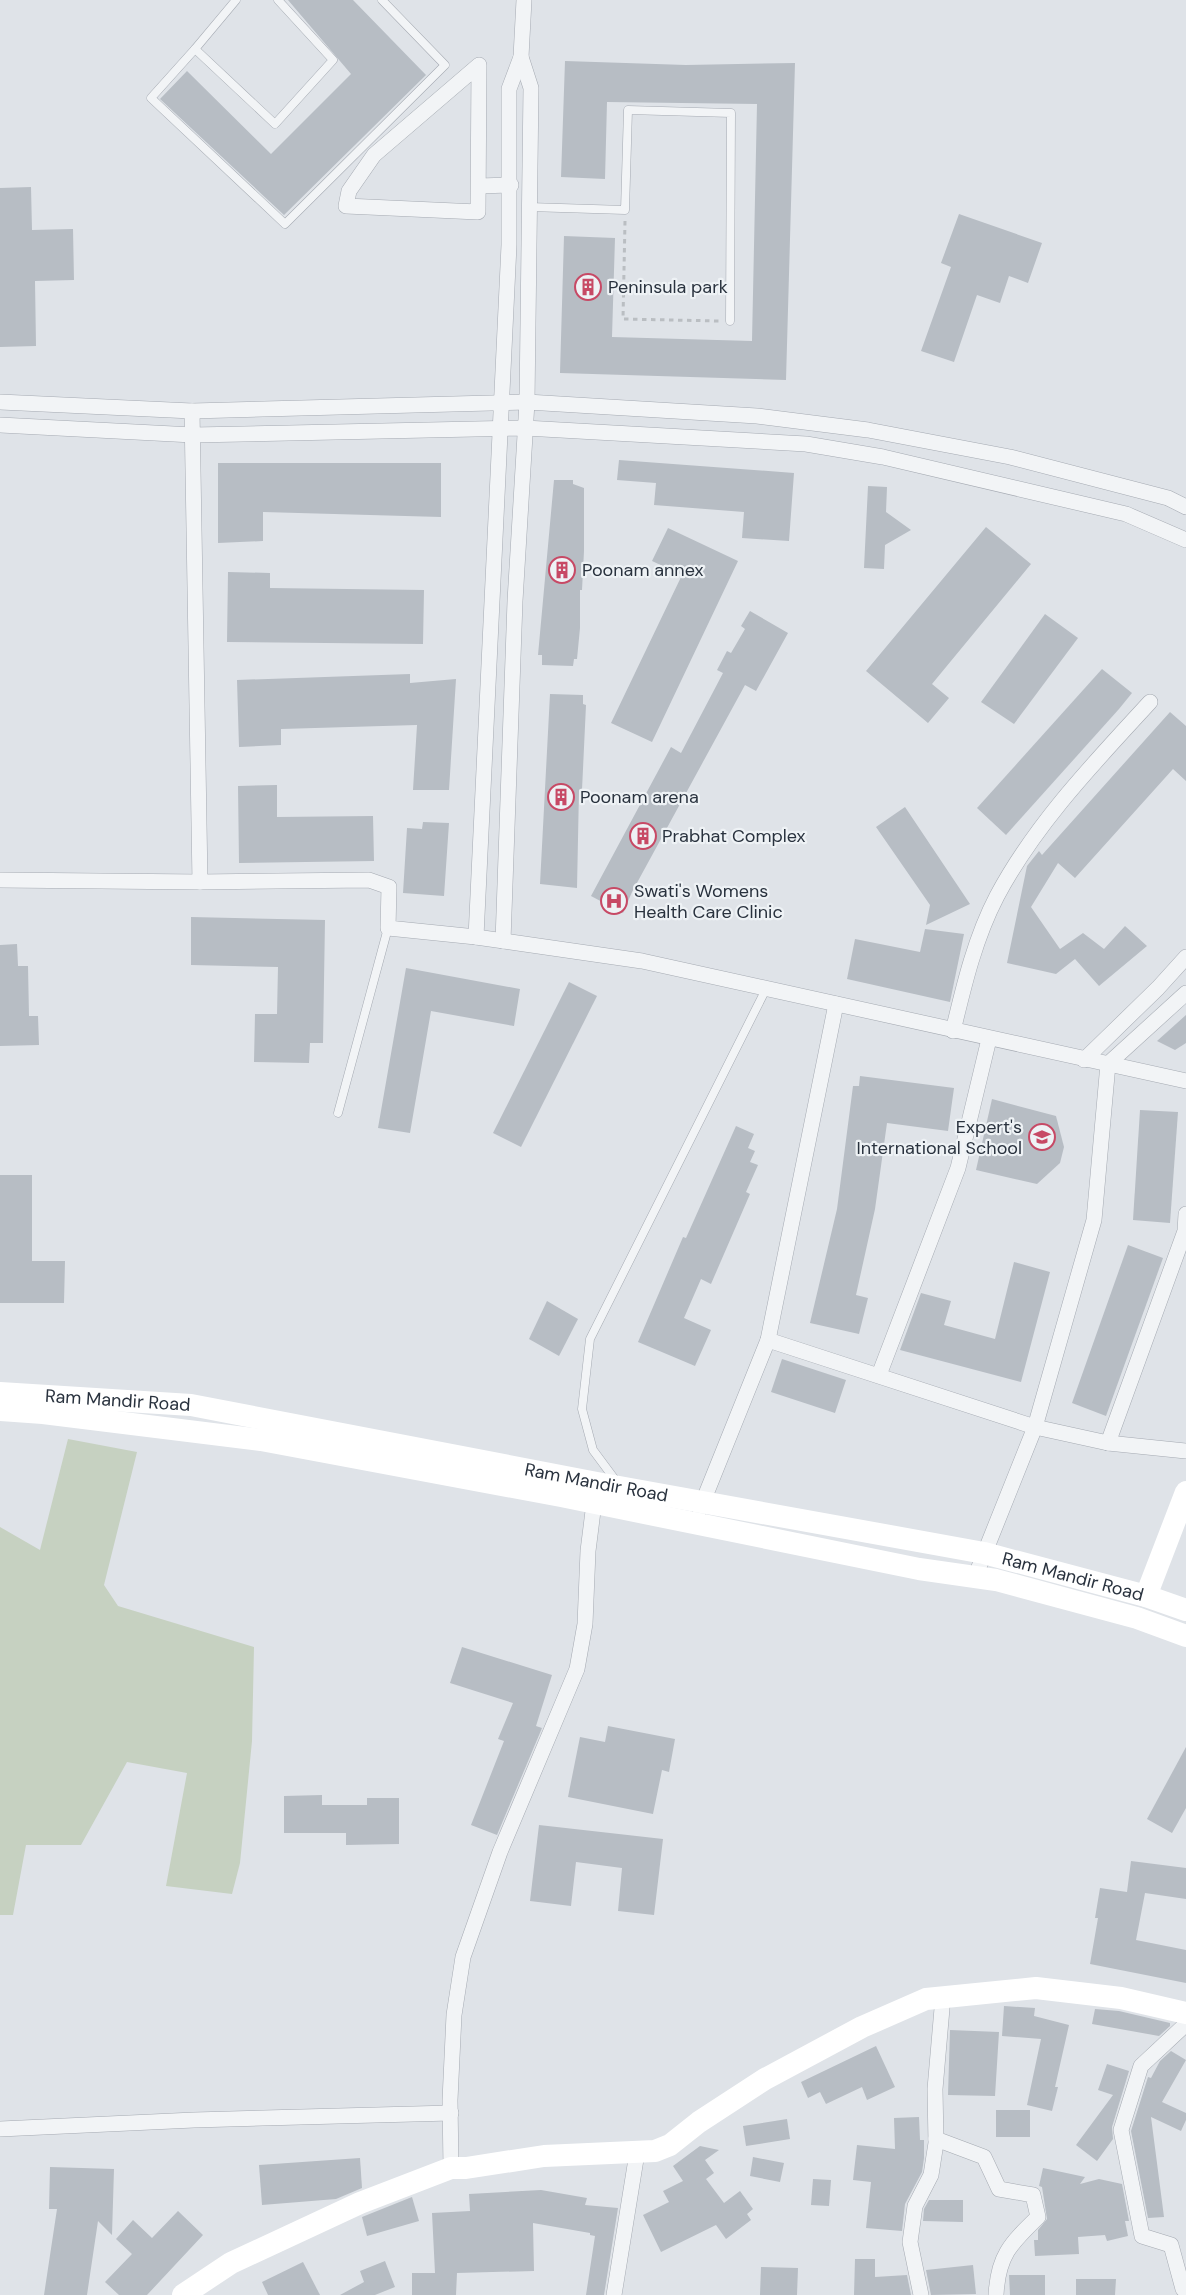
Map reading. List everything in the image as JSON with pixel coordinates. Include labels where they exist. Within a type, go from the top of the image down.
[{"type":"main road","name":"Ram Mandir Road","points":[[0,1393],[191,1405],[596,1493],[620,1486],[984,1553],[1146,1596],[1186,1610]]},
{"type":"main road","points":[[0,1410],[43,1413],[261,1440],[596,1493],[697,1525],[919,1569],[975,1577],[1062,1596],[1137,1618],[1186,1636]]},
{"type":"main road","points":[[1146,1596],[1186,1491]]},
{"type":"main road","points":[[183,2295],[242,2258],[360,2203],[451,2168],[466,2168],[544,2156],[655,2151],[670,2145],[699,2122],[765,2079],[862,2026],[926,2000],[1036,1988],[1121,1998],[1186,2013]]},
{"type":"street","points":[[476,937],[511,185],[509,89],[521,57],[524,0]]},
{"type":"street","points":[[502,941],[515,601],[527,402],[531,88],[521,57]]},
{"type":"street","points":[[479,65],[479,186],[478,212],[346,206],[350,191],[375,155],[479,65]]},
{"type":"street","points":[[479,186],[511,185]]},
{"type":"street","points":[[0,402],[192,411],[527,402],[757,416],[868,430],[1038,465],[1168,498],[1186,507]]},
{"type":"street","points":[[192,411],[200,882]]},
{"type":"street","points":[[0,425],[193,435],[525,428],[806,444],[910,463],[1126,514],[1186,540]]},
{"type":"street","points":[[910,463],[915,439]]},
{"type":"street","points":[[1032,492],[1038,465]]},
{"type":"street","points":[[953,1031],[969,967],[996,897],[1033,837],[1080,778],[1150,702]]},
{"type":"street","points":[[0,880],[200,882],[369,880],[389,887],[388,928],[476,937],[642,961],[1186,1081]]},
{"type":"street","points":[[1084,1060],[1158,988],[1186,957]]},
{"type":"street","points":[[975,1577],[1035,1426],[1094,1220],[1108,1064],[1186,993]]},
{"type":"street","points":[[697,1525],[702,1501],[768,1340],[836,1004]]},
{"type":"street","points":[[879,1376],[958,1168],[989,1039]]},
{"type":"street","points":[[1108,1443],[1185,1231],[1186,1214]]},
{"type":"street","points":[[768,1340],[1035,1426],[1108,1443],[1186,1451]]},
{"type":"street","points":[[451,2168],[450,2113],[454,2015],[463,1958],[500,1852],[577,1669],[585,1624],[588,1551],[596,1493]]},
{"type":"street","points":[[921,2295],[910,2241],[915,2206],[931,2175],[936,2139],[935,2090],[943,1998]]},
{"type":"street","points":[[1186,2024],[1141,2066],[1121,2130],[1142,2236],[1171,2245],[1183,2289],[1186,2290]]},
{"type":"street","points":[[0,2129],[194,2120],[450,2113]]},
{"type":"street","points":[[936,2139],[984,2157],[999,2188],[1033,2195],[1038,2217],[1013,2241],[998,2272],[996,2295]]},
{"type":"street","points":[[614,2295],[637,2153]]},
{"type":"lane","points":[[236,0],[151,98],[285,224],[445,65],[382,0]]},
{"type":"lane","points":[[195,49],[275,124],[333,60],[278,0]]},
{"type":"lane","points":[[529,207],[626,210],[628,110],[730,113],[730,321]]},
{"type":"lane","points":[[338,1113],[388,928]]},
{"type":"lane","points":[[620,1486],[593,1450],[582,1409],[590,1339],[766,988]]},
{"type":"path","points":[[626,210],[623,319],[730,321]]},
{"type":"green space","points":[[68,1439],[137,1452],[104,1585],[118,1606],[254,1647],[252,1741],[240,1863],[232,1894],[166,1886],[187,1773],[127,1762],[81,1845],[26,1845],[13,1915],[0,1915],[0,1527],[40,1550]]},
{"type":"building","points":[[288,0],[353,0],[426,75],[284,215],[160,99],[187,71],[271,154],[351,74]]},
{"type":"building","points":[[565,61],[686,65],[795,63],[786,380],[560,373],[564,236],[615,238],[612,337],[752,341],[757,104],[607,102],[605,179],[561,177]]},
{"type":"building","points":[[31,187],[32,230],[73,229],[74,280],[35,281],[36,346],[0,347],[0,188]]},
{"type":"building","points":[[959,214],[1042,243],[1028,283],[1009,276],[1000,303],[977,295],[954,362],[921,351],[951,267],[941,263]]},
{"type":"building","points":[[619,460],[794,473],[789,541],[742,538],[744,512],[654,505],[656,483],[617,480]]},
{"type":"building","points":[[218,463],[441,463],[441,517],[263,512],[263,541],[218,543]]},
{"type":"building","name":"Poonam annex","points":[[554,480],[573,480],[573,484],[584,488],[580,628],[577,659],[574,659],[573,666],[542,665],[542,655],[538,655]]},
{"type":"building","points":[[868,486],[887,487],[886,512],[911,530],[885,545],[884,569],[864,568]]},
{"type":"building","points":[[986,527],[1031,564],[932,684],[949,698],[928,723],[866,671]]},
{"type":"building","points":[[668,528],[738,561],[652,742],[611,723],[682,575],[652,561]]},
{"type":"building","points":[[228,572],[270,573],[270,588],[424,590],[423,644],[227,642]]},
{"type":"building","points":[[750,611],[788,633],[756,691],[745,685],[632,892],[623,913],[591,896],[671,747],[681,753],[723,673],[717,670],[727,651],[731,653],[745,629],[741,626]]},
{"type":"building","points":[[1045,614],[1078,638],[1014,724],[981,702]]},
{"type":"building","points":[[1102,669],[1132,693],[1006,835],[977,808]]},
{"type":"building","points":[[410,674],[410,683],[456,679],[449,790],[413,790],[417,725],[281,729],[281,745],[239,747],[237,680]]},
{"type":"building","name":"Poonam arena","points":[[550,694],[583,695],[583,704],[586,705],[582,790],[579,790],[577,888],[540,884]]},
{"type":"building","points":[[1170,712],[1186,726],[1186,781],[1173,769],[1075,878],[1058,863],[1031,907],[1060,949],[1083,933],[1104,949],[1125,926],[1147,946],[1099,986],[1075,959],[1056,974],[1007,963],[1027,866],[1039,851],[1042,855]]},
{"type":"building","points":[[277,785],[277,817],[373,816],[374,861],[239,863],[238,786]]},
{"type":"building","points":[[905,807],[970,904],[926,925],[930,905],[876,827]]},
{"type":"building","points":[[423,822],[449,823],[444,896],[403,893],[407,828],[422,829]]},
{"type":"building","points":[[191,917],[325,920],[323,1043],[310,1043],[309,1063],[254,1062],[255,1014],[277,1014],[278,967],[191,965]]},
{"type":"building","points":[[925,929],[964,934],[950,1002],[847,979],[855,939],[920,952]]},
{"type":"building","points":[[17,944],[18,966],[28,966],[29,1016],[38,1016],[39,1045],[0,1046],[0,945]]},
{"type":"building","points":[[406,968],[520,989],[514,1026],[431,1011],[410,1133],[378,1128]]},
{"type":"building","points":[[569,982],[597,996],[521,1147],[493,1133]]},
{"type":"building","points":[[1186,1015],[1186,1043],[1175,1050],[1157,1041]]},
{"type":"building","points":[[860,1076],[954,1088],[948,1131],[887,1123],[875,1209],[856,1295],[868,1298],[859,1334],[810,1323],[837,1209],[853,1086],[859,1086]]},
{"type":"building","points":[[992,1099],[1056,1116],[1064,1147],[1060,1163],[1037,1184],[976,1170]]},
{"type":"building","points":[[1140,1110],[1178,1112],[1170,1223],[1133,1220]]},
{"type":"building","points":[[736,1126],[754,1134],[748,1148],[755,1151],[750,1162],[758,1165],[746,1192],[750,1194],[711,1284],[701,1279],[684,1318],[711,1330],[695,1366],[638,1342],[683,1237],[686,1238]]},
{"type":"building","points":[[0,1175],[32,1175],[32,1261],[65,1261],[64,1303],[0,1303]]},
{"type":"building","points":[[1128,1245],[1163,1258],[1106,1416],[1072,1403]]},
{"type":"building","points":[[1014,1262],[1050,1272],[1021,1382],[900,1350],[921,1293],[951,1301],[944,1325],[995,1339]]},
{"type":"building","points":[[547,1301],[578,1319],[559,1356],[529,1339]]},
{"type":"building","points":[[782,1359],[846,1380],[835,1413],[771,1392]]},
{"type":"building","points":[[462,1647],[552,1675],[536,1726],[542,1728],[497,1835],[471,1825],[504,1741],[498,1739],[513,1703],[450,1683]]},
{"type":"building","points":[[608,1726],[675,1739],[669,1772],[662,1770],[653,1814],[568,1797],[580,1737],[605,1742]]},
{"type":"building","points":[[1186,1747],[1186,1808],[1172,1833],[1147,1819]]},
{"type":"building","points":[[322,1795],[322,1805],[367,1805],[367,1798],[399,1798],[399,1844],[346,1845],[346,1833],[284,1833],[284,1796]]},
{"type":"building","points":[[539,1825],[663,1839],[654,1915],[618,1911],[622,1868],[576,1862],[571,1906],[530,1901]]},
{"type":"building","points":[[1131,1861],[1186,1868],[1186,1899],[1145,1893],[1136,1940],[1186,1950],[1186,1983],[1090,1964],[1098,1918],[1095,1918],[1100,1888],[1127,1892]]},
{"type":"building","points":[[1004,2006],[1035,2008],[1034,2016],[1069,2025],[1052,2111],[1027,2105],[1041,2039],[1002,2036]]},
{"type":"building","points":[[1095,2009],[1119,2011],[1170,2023],[1170,2026],[1159,2036],[1092,2024]]},
{"type":"building","points":[[950,2030],[999,2032],[995,2096],[948,2095]]},
{"type":"building","points":[[876,2046],[895,2087],[867,2100],[862,2087],[826,2104],[820,2092],[808,2098],[801,2082]]},
{"type":"building","points":[[1171,2051],[1186,2060],[1162,2102],[1186,2113],[1186,2120],[1181,2131],[1151,2117],[1164,2217],[1148,2218],[1131,2131],[1148,2077],[1151,2078],[1160,2061]]},
{"type":"building","points":[[1107,2064],[1129,2071],[1112,2127],[1113,2139],[1097,2161],[1076,2145],[1113,2095],[1098,2090]]},
{"type":"building","points":[[996,2110],[1030,2110],[1030,2137],[996,2137]]},
{"type":"building","points":[[919,2117],[920,2140],[924,2140],[922,2172],[905,2204],[902,2231],[866,2228],[871,2182],[853,2180],[857,2145],[895,2149],[894,2118]]},
{"type":"building","points":[[787,2119],[790,2139],[746,2146],[743,2126]]},
{"type":"building","points":[[700,2146],[719,2150],[705,2160],[714,2173],[706,2179],[724,2203],[740,2191],[753,2209],[747,2214],[751,2220],[726,2239],[716,2225],[661,2252],[643,2215],[669,2202],[663,2191],[683,2181],[673,2166]]},
{"type":"building","points":[[753,2157],[784,2163],[780,2182],[750,2176]]},
{"type":"building","points":[[360,2158],[362,2188],[336,2199],[262,2205],[259,2165]]},
{"type":"building","points":[[50,2167],[114,2169],[112,2235],[98,2221],[87,2295],[44,2295],[57,2209],[49,2209]]},
{"type":"building","points":[[1043,2168],[1085,2177],[1080,2184],[1099,2179],[1122,2184],[1129,2221],[1125,2221],[1128,2236],[1107,2241],[1105,2235],[1078,2237],[1079,2254],[1035,2256],[1034,2240],[1038,2240],[1038,2230],[1047,2219],[1042,2187],[1039,2186]]},
{"type":"building","points":[[813,2179],[831,2180],[829,2206],[811,2205]]},
{"type":"building","points":[[541,2190],[587,2198],[585,2205],[618,2208],[604,2295],[586,2295],[595,2236],[590,2233],[533,2223],[534,2271],[457,2273],[456,2295],[412,2295],[412,2273],[435,2273],[432,2213],[470,2211],[469,2194]]},
{"type":"building","points":[[412,2197],[419,2221],[367,2236],[362,2217]]},
{"type":"building","points":[[929,2200],[963,2200],[963,2222],[923,2221],[924,2209]]},
{"type":"building","points":[[178,2211],[203,2235],[147,2295],[119,2295],[105,2282],[132,2254],[116,2239],[133,2220],[152,2238]]},
{"type":"building","points":[[855,2259],[875,2259],[875,2277],[907,2275],[911,2295],[854,2295]]},
{"type":"building","points":[[385,2261],[395,2287],[375,2295],[340,2295],[364,2282],[360,2271]]},
{"type":"building","points":[[303,2262],[320,2295],[268,2295],[262,2282]]},
{"type":"building","points":[[973,2265],[976,2294],[931,2295],[926,2270]]},
{"type":"building","points":[[761,2267],[798,2268],[797,2295],[760,2295]]},
{"type":"building","points":[[1009,2275],[1045,2275],[1045,2295],[1010,2295]]},
{"type":"building","points":[[1076,2279],[1116,2279],[1115,2295],[1076,2295]]},
{"type":"place","name":"Peninsula park","points":[[588,287]]},
{"type":"place","name":"Poonam annex","points":[[562,570]]},
{"type":"place","name":"Poonam arena","points":[[561,797]]},
{"type":"place","name":"Prabhat Complex","points":[[643,836]]},
{"type":"place","name":"Swati's Womens Health Care Clinic","points":[[614,901]]},
{"type":"place","name":"Expert's International School","points":[[1042,1137]]}]
